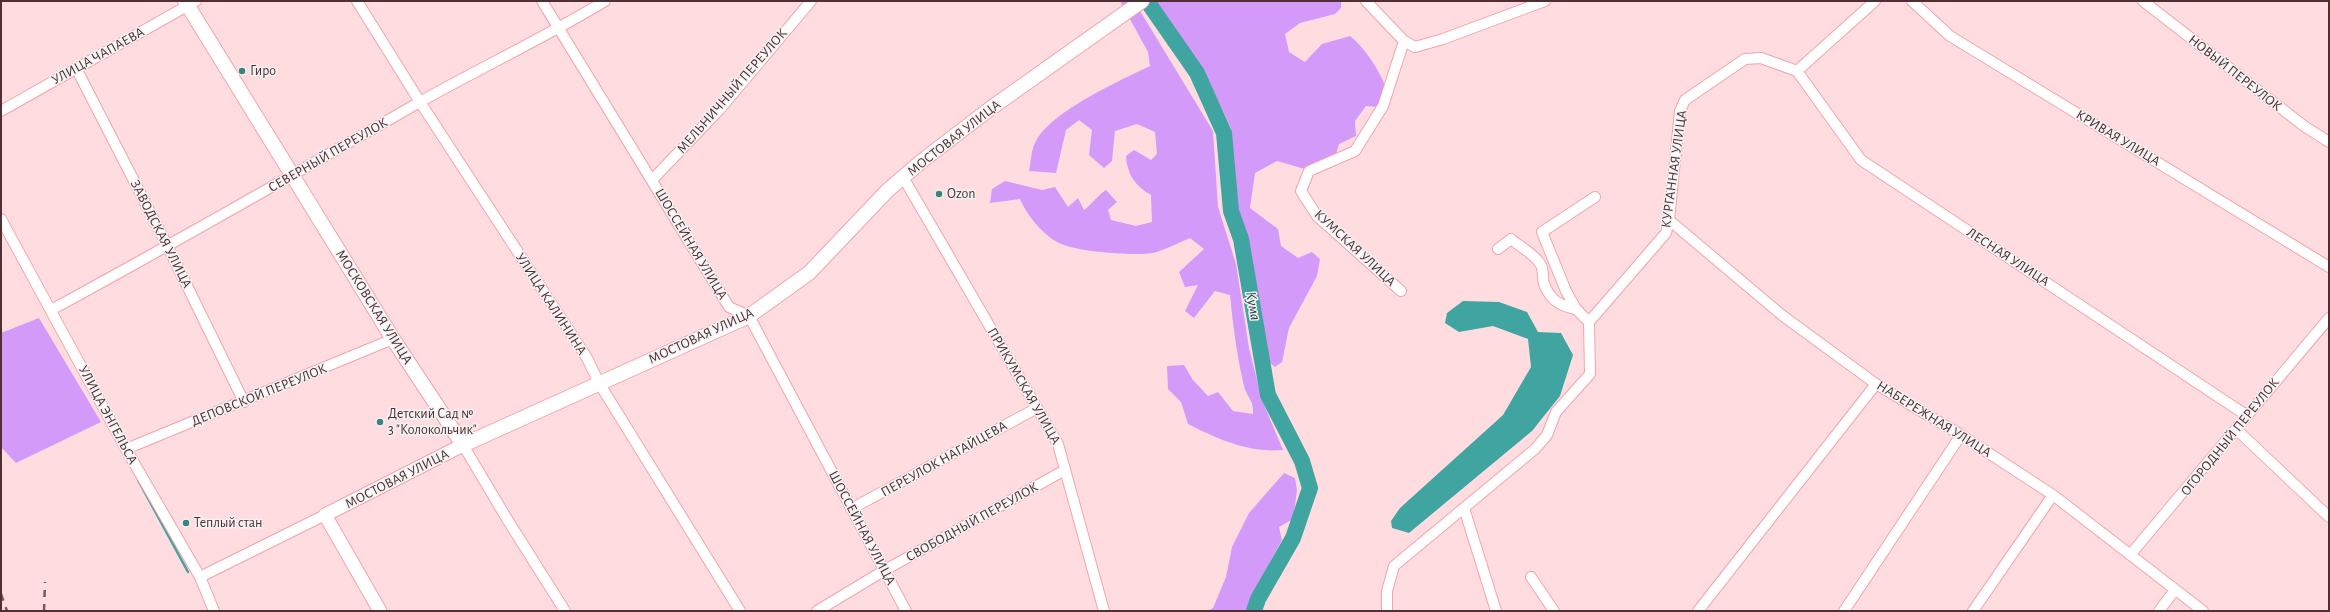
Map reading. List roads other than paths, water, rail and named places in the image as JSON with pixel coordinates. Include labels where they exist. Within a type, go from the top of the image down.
[{"type":"main road","name":"МОСТОВАЯ УЛИЦА","points":[[464,445],[749,316],[809,273],[903,177],[991,108],[1088,41],[1142,1]]},
{"type":"main road","name":"МОСКОВСКАЯ УЛИЦА","points":[[189,3],[292,176],[393,339],[464,445]]},
{"type":"street","name":"УЛИЦА КАЛИНИНА","points":[[357,1],[420,102],[587,358],[599,383],[740,611]]},
{"type":"street","name":"ШОССЕЙНАЯ УЛИЦА","points":[[542,1],[560,28],[729,307],[749,316],[851,509],[886,570],[906,611]]},
{"type":"street","name":"СЕВЕРНЫЙ ПЕРЕУЛОК","points":[[52,310],[168,247],[420,102],[560,28],[605,1]]},
{"type":"street","name":"МЕЛЬНИЧНЫЙ ПЕРЕУЛОК","points":[[652,180],[720,108],[811,1]]},
{"type":"street","points":[[1366,1],[1404,41],[1416,47],[1443,39],[1544,1]]},
{"type":"street","points":[[1797,71],[1875,1]]},
{"type":"street","name":"КРИВАЯ УЛИЦА","points":[[1912,1],[1950,36],[2329,267]]},
{"type":"street","name":"НОВЫЙ ПЕРЕУЛОК","points":[[2143,1],[2298,121],[2329,142]]},
{"type":"street","name":"УЛИЦА ЧАПАЕВА","points":[[1,111],[189,3]]},
{"type":"street","name":"КУМСКАЯ УЛИЦА","points":[[1401,291],[1317,216],[1301,191],[1309,171],[1356,151],[1383,106],[1404,41]]},
{"type":"street","name":"КУРГАННАЯ УЛИЦА","points":[[1589,322],[1666,233],[1669,220],[1680,111],[1685,100],[1745,59],[1761,58],[1797,71]]},
{"type":"street","name":"ЗАВОДСКАЯ УЛИЦА","points":[[76,68],[168,247],[244,402]]},
{"type":"street","name":"ЛЕСНАЯ УЛИЦА","points":[[1797,71],[1861,160],[2246,415]]},
{"type":"street","name":"ПРИКУМСКАЯ УЛИЦА","points":[[903,177],[1058,444],[1104,611]]},
{"type":"street","points":[[1387,611],[1387,591],[1394,566],[1535,449],[1547,435],[1556,412],[1590,374],[1589,322],[1576,309],[1566,291],[1542,232],[1595,197]]},
{"type":"street","name":"УЛИЦА ЭНГЕЛЬСА","points":[[1,219],[52,310],[126,449],[200,577],[214,611]]},
{"type":"street","name":"НАБЕРЕЖНАЯ УЛИЦА","points":[[1669,220],[1783,316],[1876,384],[1962,435],[2053,495],[2203,611]]},
{"type":"street","points":[[1498,249],[1511,239],[1532,255],[1541,266],[1544,284],[1552,297],[1561,306],[1576,309]]},
{"type":"street","name":"ОГОРОДНЫЙ ПЕРЕУЛОК","points":[[2130,556],[2237,430],[2246,415],[2329,318]]},
{"type":"street","name":"ДЕПОВСКОЙ ПЕРЕУЛОК","points":[[126,449],[244,402],[393,339]]},
{"type":"street","points":[[1698,611],[1876,384]]},
{"type":"street","name":"ПЕРЕУЛОК НАГАЙЦЕВА","points":[[851,509],[1037,408]]},
{"type":"street","points":[[2237,430],[2329,518]]},
{"type":"street","points":[[1844,611],[1962,435]]},
{"type":"street","name":"МОСТОВАЯ УЛИЦА","points":[[200,577],[464,445]]},
{"type":"street","name":"МОСКОВСКАЯ УЛИЦА","points":[[464,445],[507,519],[565,611]]},
{"type":"street","name":"СВОБОДНЫЙ ПЕРЕУЛОК","points":[[817,611],[886,570],[1065,470]]},
{"type":"street","points":[[1973,611],[2053,495]]},
{"type":"street","points":[[1464,508],[1496,611]]},
{"type":"street","points":[[325,515],[380,611]]},
{"type":"street","points":[[1531,577],[1554,611]]},
{"type":"street","points":[[2159,611],[2174,590]]},
{"type":"water","points":[[1463,301],[1499,302],[1527,312],[1538,332],[1561,333],[1573,355],[1560,396],[1532,431],[1409,533],[1392,528],[1391,521],[1400,508],[1503,415],[1531,367],[1528,339],[1493,326],[1459,332],[1445,323],[1447,313]]},
{"type":"waterway","name":"Кума","points":[[1147,1],[1197,73],[1224,133],[1231,211],[1241,239],[1268,395],[1302,461],[1310,488],[1293,538],[1258,599],[1254,611]]},
{"type":"waterway","points":[[138,480],[188,572]]},
{"type":"railway","points":[[44,611],[45,582]]},
{"type":"railway","points":[[1,594],[7,611]]},
{"type":"place","name":"Гиро","points":[[242,71]]},
{"type":"place","name":"Ozon","points":[[939,194]]},
{"type":"place","name":"Детский Сад № 3 \"Колокольчик\"","points":[[380,422]]},
{"type":"place","name":"Теплый стан","points":[[186,523]]}]
